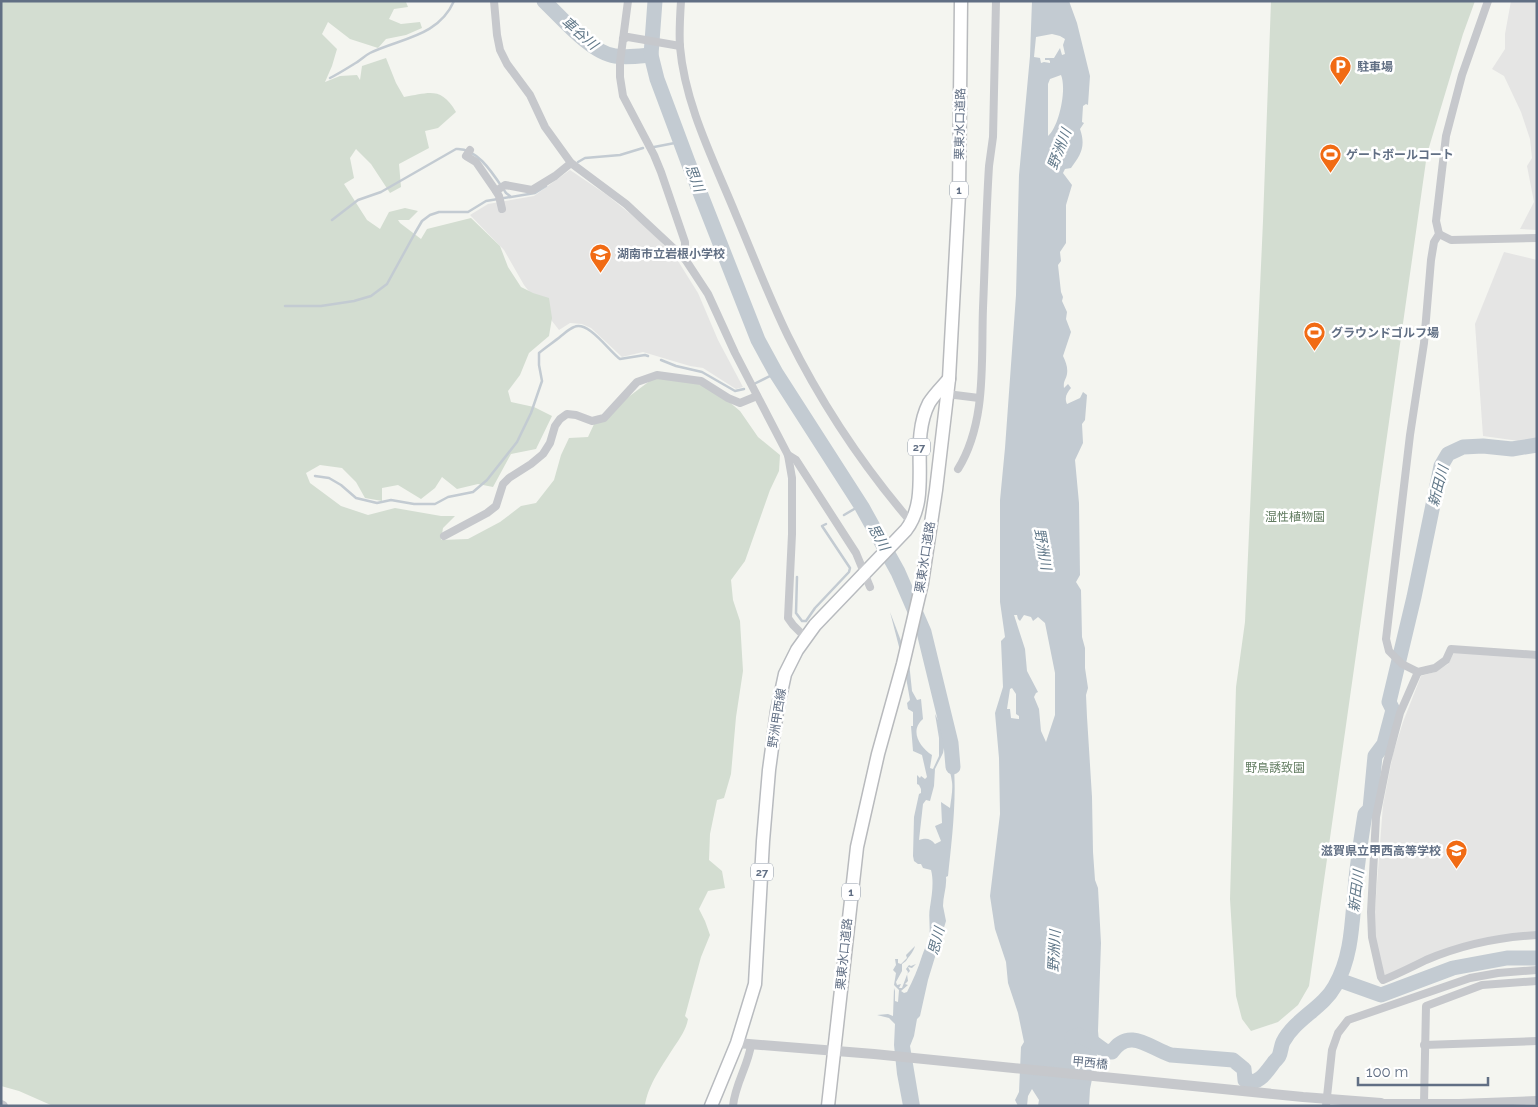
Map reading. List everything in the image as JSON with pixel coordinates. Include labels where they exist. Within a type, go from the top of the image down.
[{"type":"main road","name":"栗東水口道路","points":[[828,1106],[857,847],[878,754],[922,583],[936,490],[949,379],[959,194],[961,1]]},
{"type":"main road","name":"野洲甲西線","points":[[711,1106],[737,1044],[755,984],[769,770],[777,711],[785,674],[805,637],[814,625],[910,524],[918,505],[919,447],[924,417],[930,402],[949,379]]},
{"type":"street","points":[[494,1],[500,50],[507,64],[530,95],[545,127],[571,163],[626,204],[685,259],[708,294],[757,396],[788,455],[792,478],[792,534],[788,618],[805,637]]},
{"type":"street","points":[[628,1],[620,77],[623,96],[662,172],[685,242],[685,259]]},
{"type":"street","points":[[681,1],[679,46],[696,117],[788,336],[814,384],[851,443],[910,524]]},
{"type":"street","points":[[958,469],[973,436],[979,398],[988,175],[993,137],[996,1]]},
{"type":"street","points":[[1488,1],[1462,75],[1446,136],[1436,221],[1439,234],[1434,242],[1431,260],[1424,343],[1410,435],[1386,639],[1389,651],[1402,664],[1418,672],[1435,668],[1446,660],[1451,649],[1537,655]]},
{"type":"street","points":[[625,38],[679,46]]},
{"type":"street","points":[[469,152],[466,156],[476,162],[500,193],[502,209]]},
{"type":"street","points":[[500,193],[532,190],[555,176],[571,163]]},
{"type":"street","points":[[1439,234],[1450,240],[1537,238]]},
{"type":"street","points":[[444,536],[487,513],[496,506],[503,484],[543,454],[560,419],[567,414],[592,421],[604,418],[637,382],[657,375],[701,381],[728,398],[740,403],[757,396]]},
{"type":"street","points":[[947,394],[979,398]]},
{"type":"street","points":[[788,455],[796,460],[856,553],[866,572],[870,587]]},
{"type":"street","points":[[1418,672],[1400,713],[1387,762],[1376,817],[1371,912],[1372,937],[1382,977],[1384,980],[1427,960],[1480,942],[1517,936],[1537,936]]},
{"type":"street","points":[[1327,1102],[1332,1050],[1338,1033],[1348,1020],[1470,978],[1498,973],[1537,970]]},
{"type":"street","points":[[1424,1103],[1426,1006],[1482,985],[1537,981]]},
{"type":"street","points":[[1424,1045],[1537,1041]]},
{"type":"street","name":"甲西橋","points":[[737,1044],[874,1054],[1304,1097],[1327,1102],[1381,1103]]},
{"type":"street","points":[[733,1106],[736,1086],[749,1056],[751,1044]]},
{"type":"street","points":[[722,1077],[736,1086]]},
{"type":"street","points":[[1381,1103],[1459,1104],[1536,1102]]},
{"type":"shaded area","points":[[1511,1],[1537,1],[1537,230],[1520,229],[1534,202],[1527,166],[1532,158],[1530,139],[1521,112],[1504,76],[1492,69],[1505,49],[1505,34]]},
{"type":"shaded area","name":"湖南市立岩根小学校","points":[[570,170],[607,195],[649,229],[678,261],[698,293],[718,340],[743,387],[736,389],[703,368],[643,352],[622,357],[591,328],[582,324],[570,323],[559,330],[524,285],[504,250],[470,215],[488,204],[534,196]]},
{"type":"shaded area","points":[[1504,252],[1537,260],[1537,438],[1519,441],[1483,436],[1475,324]]},
{"type":"shaded area","name":"滋賀県立甲西高等学校","points":[[1455,651],[1537,659],[1537,936],[1462,946],[1383,979],[1373,935],[1383,805],[1393,754],[1421,676],[1435,672],[1448,664]]},
{"type":"green space","points":[[1,1],[410,1],[406,2],[408,7],[394,9],[389,19],[401,24],[420,22],[422,28],[406,35],[386,39],[378,48],[350,39],[328,22],[322,34],[337,49],[325,82],[340,76],[357,75],[360,80],[362,66],[386,58],[404,97],[434,93],[445,98],[456,112],[438,128],[425,131],[429,148],[399,164],[401,187],[390,193],[371,164],[356,149],[350,158],[354,178],[344,184],[367,220],[380,229],[389,212],[405,208],[418,211],[409,220],[398,220],[421,239],[427,229],[471,218],[500,246],[508,267],[521,287],[549,298],[552,318],[549,336],[529,353],[520,375],[508,391],[511,402],[534,407],[552,416],[536,449],[511,454],[493,487],[478,484],[457,489],[442,477],[435,488],[421,499],[398,485],[382,488],[382,501],[365,498],[356,482],[342,468],[320,465],[306,473],[310,483],[341,506],[368,515],[395,508],[441,516],[455,516],[443,528],[441,540],[468,539],[500,522],[521,506],[536,503],[554,480],[561,455],[569,438],[588,437],[595,422],[659,374],[685,376],[715,390],[740,411],[758,437],[780,455],[779,471],[770,490],[745,561],[731,580],[733,600],[740,621],[743,671],[736,717],[731,774],[724,798],[717,800],[710,834],[709,860],[722,871],[725,888],[708,891],[699,909],[710,935],[701,957],[685,1016],[688,1019],[687,1023],[652,1083],[645,1106],[53,1106],[19,1091],[1,1086]]},
{"type":"green space","points":[[1271,1],[1475,1],[1463,34],[1427,154],[1309,986],[1298,1005],[1278,1022],[1251,1031],[1242,1019],[1236,996],[1230,899],[1236,687],[1245,622]]},
{"type":"water","name":"野洲川","points":[[1032,1],[1069,1],[1077,23],[1090,76],[1088,105],[1083,106],[1082,122],[1084,123],[1080,129],[1083,140],[1082,150],[1071,168],[1065,169],[1063,173],[1072,185],[1066,205],[1066,243],[1060,252],[1061,261],[1058,265],[1062,301],[1067,312],[1066,319],[1071,332],[1063,356],[1067,370],[1064,388],[1068,384],[1071,388],[1066,397],[1067,404],[1080,398],[1083,392],[1087,395],[1085,420],[1082,424],[1083,443],[1075,460],[1079,503],[1080,575],[1076,582],[1081,590],[1082,637],[1085,648],[1088,688],[1086,695],[1093,852],[1095,880],[1098,888],[1101,943],[1099,1042],[1106,1047],[1122,1035],[1123,1037],[1109,1049],[1104,1048],[1092,1039],[1088,1042],[1091,1049],[1096,1051],[1097,1055],[1090,1089],[1089,1106],[1038,1106],[1039,1100],[1032,1089],[1028,1096],[1027,1106],[1018,1106],[1015,1100],[1019,1092],[1021,1047],[1024,1042],[1018,1013],[1008,983],[1006,962],[995,929],[990,896],[1000,814],[999,758],[995,713],[1003,687],[1001,641],[1005,637],[1000,602],[1000,500],[1016,295],[1019,175],[1030,56]],"holes":[[[1052,34],[1060,36],[1065,39],[1063,45],[1065,54],[1062,55],[1060,48],[1054,58],[1045,58],[1050,63],[1041,63],[1040,58],[1034,57],[1036,37]],[[1061,75],[1063,89],[1059,116],[1056,125],[1048,136],[1048,84],[1050,79]],[[1014,615],[1017,615],[1020,621],[1024,615],[1031,617],[1033,621],[1038,617],[1045,623],[1055,673],[1055,715],[1046,742],[1041,731],[1039,709],[1034,697],[1038,692],[1027,671],[1025,649]],[[1012,688],[1016,694],[1016,714],[1019,716],[1019,719],[1011,718],[1010,709],[1007,709],[1010,689]]]},
{"type":"water","points":[[890,612],[909,662],[912,691],[917,700],[921,699],[923,719],[917,729],[917,734],[920,743],[932,755],[930,768],[933,769],[939,756],[939,738],[935,714],[939,722],[942,716],[941,726],[947,732],[943,753],[935,769],[934,786],[930,801],[926,800],[923,804],[919,840],[928,839],[935,844],[941,841],[935,826],[942,823],[941,802],[950,808],[952,779],[948,763],[949,757],[952,755],[950,746],[951,746],[953,761],[954,777],[953,828],[943,902],[946,921],[910,1046],[920,1106],[903,1106],[894,1045],[895,1024],[889,1018],[877,1015],[888,1014],[893,1016],[894,988],[895,1001],[898,1002],[899,990],[894,985],[896,973],[893,970],[896,965],[895,959],[898,959],[898,963],[901,964],[907,958],[906,955],[915,946],[906,961],[902,964],[902,971],[896,982],[897,985],[901,984],[899,988],[902,988],[907,974],[908,981],[905,984],[908,985],[901,991],[907,992],[915,974],[929,938],[929,911],[933,883],[931,870],[923,868],[921,864],[914,861],[913,856],[914,817],[919,794],[921,793],[921,789],[917,784],[917,775],[925,779],[927,777],[922,755],[913,751],[911,726],[913,726],[913,712],[908,709],[907,703],[910,700],[904,666]]},
{"type":"water","points":[[916,964],[912,968],[908,967],[910,971],[907,974],[906,969],[909,965]]},
{"type":"waterway","points":[[330,78],[370,53],[429,29],[447,13],[454,1]]},
{"type":"waterway","name":"車谷川","points":[[544,1],[577,34],[596,49],[615,56],[624,57],[651,55]]},
{"type":"waterway","name":"思川","points":[[655,1],[651,55],[657,79],[688,162],[758,340],[776,373],[862,507],[898,572],[924,632],[951,743],[953,767]]},
{"type":"waterway","points":[[654,147],[680,142]]},
{"type":"waterway","points":[[578,162],[585,158],[620,155],[643,148]]},
{"type":"waterway","points":[[332,220],[358,200],[381,192],[456,149],[472,153],[479,158],[510,196]]},
{"type":"waterway","points":[[285,306],[321,306],[354,301],[371,296],[387,284],[422,221],[430,215],[439,212],[468,212],[486,201],[535,193],[546,186]]},
{"type":"waterway","points":[[315,476],[329,478],[341,485],[356,498],[377,503],[391,500],[414,504],[435,504],[448,497],[473,492],[487,480],[517,442],[531,413],[542,381],[539,353],[544,349],[570,329],[580,326],[592,332],[620,359],[648,356]]},
{"type":"waterway","points":[[661,360],[676,366],[702,372],[735,391],[744,389]]},
{"type":"waterway","points":[[754,384],[776,373]]},
{"type":"waterway","name":"新田川","points":[[1072,1037],[1078,1035],[1105,1051],[1112,1052],[1119,1044],[1133,1040],[1171,1055],[1233,1060],[1244,1069],[1245,1080],[1250,1082],[1262,1077],[1278,1058],[1283,1042],[1288,1034],[1330,994],[1341,975],[1348,951],[1359,852],[1365,814],[1370,809],[1375,756],[1384,744],[1393,710],[1389,702],[1414,597],[1441,466],[1448,454],[1463,447],[1483,446],[1512,449],[1537,445]]},
{"type":"waterway","points":[[844,515],[856,508],[862,507]]},
{"type":"waterway","points":[[797,577],[796,613],[802,621],[806,621],[815,608],[849,572],[850,568],[822,526],[826,524]]},
{"type":"waterway","points":[[1339,980],[1381,995],[1453,968],[1507,958],[1537,958]]},
{"type":"place","name":"駐車場","points":[[1341,86]]},
{"type":"place","name":"ゲートボールコート","points":[[1330,174]]},
{"type":"place","name":"湖南市立岩根小学校","points":[[601,273]]},
{"type":"place","name":"グラウンドゴルフ場","points":[[1315,352]]},
{"type":"place","name":"滋賀県立甲西高等学校","points":[[1457,870]]},
{"type":"park label","name":"湿性植物園","points":[[1295,517]]},
{"type":"park label","name":"野鳥誘致園","points":[[1275,768]]}]
